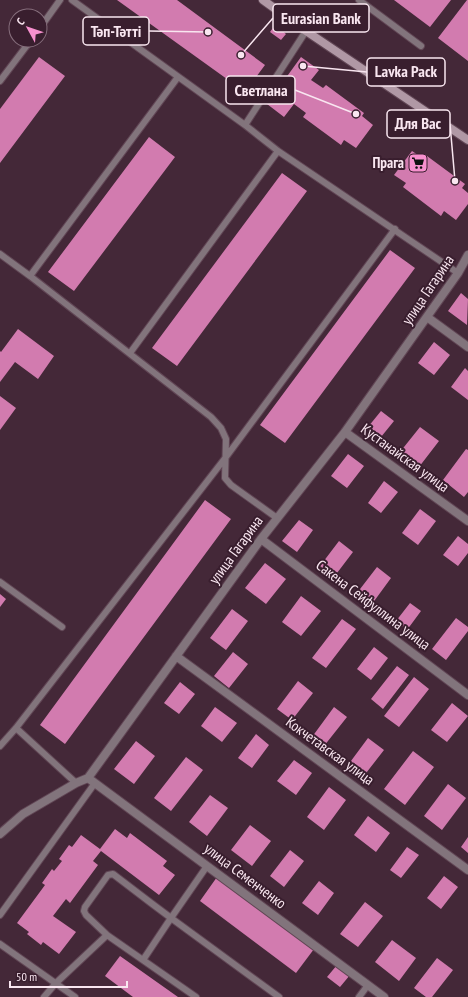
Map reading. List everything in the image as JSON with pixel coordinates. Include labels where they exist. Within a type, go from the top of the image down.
[{"type":"main road","points":[[263,0],[306,31],[468,140]]},
{"type":"street","name":"улица Гагарина","points":[[92,780],[176,656],[261,539],[345,432],[458,273],[468,255]]},
{"type":"street","points":[[427,317],[468,347]]},
{"type":"street","name":"Кустанайская улица","points":[[345,432],[468,521]]},
{"type":"street","name":"Сакена Сейфуллина улица","points":[[261,539],[468,695]]},
{"type":"street","name":"Кокчетавская улица","points":[[176,656],[468,870]]},
{"type":"street","points":[[1,830],[23,814],[76,782],[92,780]]},
{"type":"street","name":"улица Семенченко","points":[[92,780],[384,997]]},
{"type":"lane","points":[[48,17],[60,0]]},
{"type":"lane","points":[[72,0],[245,125],[278,151],[458,273]]},
{"type":"lane","points":[[359,0],[421,46]]},
{"type":"lane","points":[[245,125],[306,31]]},
{"type":"lane","points":[[0,82],[25,48]]},
{"type":"lane","points":[[30,276],[178,77]]},
{"type":"lane","points":[[130,353],[278,151]]},
{"type":"lane","points":[[0,746],[16,728],[226,457],[395,229]]},
{"type":"lane","points":[[0,254],[130,353],[211,418],[221,428],[226,439],[225,478],[231,485],[277,518]]},
{"type":"lane","points":[[0,582],[62,627]]},
{"type":"lane","points":[[16,728],[76,782]]},
{"type":"lane","points":[[0,915],[92,780]]},
{"type":"lane","points":[[143,960],[207,866]]},
{"type":"lane","points":[[196,997],[107,935],[86,915],[84,911],[85,907],[108,875],[113,874],[150,904],[279,997]]},
{"type":"lane","points":[[44,997],[56,983],[107,935]]},
{"type":"lane","points":[[0,944],[75,997]]},
{"type":"lane","points":[[359,997],[368,985]]},
{"type":"building","points":[[117,0],[177,0],[265,65],[245,92]]},
{"type":"building","points":[[394,0],[451,0],[430,27]]},
{"type":"building","points":[[468,0],[468,61],[438,38]]},
{"type":"building","points":[[275,25],[286,34],[281,40],[270,32]]},
{"type":"building","points":[[39,57],[65,76],[0,163],[0,109]]},
{"type":"building","points":[[301,57],[319,70],[311,80],[323,88],[326,85],[364,113],[362,116],[373,125],[356,148],[344,140],[341,145],[303,117],[306,113],[294,104],[284,117],[267,104]]},
{"type":"building","points":[[149,137],[175,157],[74,291],[48,272]]},
{"type":"building","points":[[412,151],[424,159],[427,156],[465,184],[462,188],[468,193],[468,204],[456,220],[444,211],[441,216],[403,187],[406,183],[394,175]]},
{"type":"building","points":[[282,173],[307,191],[177,366],[152,348]]},
{"type":"building","points":[[390,250],[415,268],[285,443],[260,425]]},
{"type":"building","points":[[461,293],[468,299],[467,325],[448,311]]},
{"type":"building","points":[[18,329],[54,356],[38,379],[15,362],[0,382],[0,351],[1,352]]},
{"type":"building","points":[[434,342],[450,355],[434,375],[418,363]]},
{"type":"building","points":[[465,368],[468,371],[468,400],[451,387]]},
{"type":"building","points":[[0,396],[16,408],[0,430]]},
{"type":"building","points":[[381,411],[394,421],[381,437],[368,427]]},
{"type":"building","points":[[420,427],[439,441],[419,467],[400,452]]},
{"type":"building","points":[[466,449],[468,450],[468,492],[464,497],[443,480]]},
{"type":"building","points":[[348,454],[364,466],[347,488],[331,476]]},
{"type":"building","points":[[384,481],[398,492],[381,513],[368,503]]},
{"type":"building","points":[[205,500],[231,519],[65,744],[40,725]]},
{"type":"building","points":[[420,509],[436,521],[418,545],[402,533]]},
{"type":"building","points":[[299,520],[313,530],[297,552],[282,541]]},
{"type":"building","points":[[458,536],[468,544],[468,553],[458,566],[443,555]]},
{"type":"building","points":[[339,541],[353,552],[334,577],[320,566]]},
{"type":"building","points":[[265,563],[286,579],[266,604],[245,588]]},
{"type":"building","points":[[377,567],[391,578],[372,604],[357,593]]},
{"type":"building","points":[[0,594],[6,599],[0,607]]},
{"type":"building","points":[[301,596],[321,611],[301,636],[282,622]]},
{"type":"building","points":[[410,603],[421,611],[407,630],[396,621]]},
{"type":"building","points":[[232,609],[248,621],[226,650],[210,638]]},
{"type":"building","points":[[456,618],[468,627],[468,631],[446,660],[432,649]]},
{"type":"building","points":[[342,619],[356,629],[326,668],[312,658]]},
{"type":"building","points":[[374,647],[388,658],[371,680],[357,669]]},
{"type":"building","points":[[233,652],[248,664],[229,688],[214,676]]},
{"type":"building","points":[[397,666],[409,675],[383,709],[371,699]]},
{"type":"building","points":[[414,677],[429,689],[399,727],[384,716]]},
{"type":"building","points":[[298,681],[313,693],[292,720],[277,709]]},
{"type":"building","points":[[180,682],[195,694],[179,714],[164,703]]},
{"type":"building","points":[[452,703],[468,716],[447,742],[431,730]]},
{"type":"building","points":[[215,707],[237,723],[222,742],[201,726]]},
{"type":"building","points":[[334,707],[347,717],[324,746],[312,737]]},
{"type":"building","points":[[256,734],[269,745],[252,768],[238,758]]},
{"type":"building","points":[[368,738],[384,750],[363,777],[348,765]]},
{"type":"building","points":[[136,741],[155,756],[134,784],[114,769]]},
{"type":"building","points":[[413,751],[434,767],[405,805],[384,789]]},
{"type":"building","points":[[186,757],[203,770],[171,811],[154,798]]},
{"type":"building","points":[[294,760],[312,773],[296,795],[277,781]]},
{"type":"building","points":[[448,784],[466,798],[442,830],[424,816]]},
{"type":"building","points":[[329,787],[346,800],[324,830],[307,817]]},
{"type":"building","points":[[210,795],[228,808],[207,836],[189,822]]},
{"type":"building","points":[[368,816],[390,833],[376,852],[354,835]]},
{"type":"building","points":[[250,825],[271,841],[252,866],[231,850]]},
{"type":"building","points":[[115,829],[127,838],[130,833],[167,861],[163,866],[175,875],[159,895],[101,851],[93,861],[98,865],[70,903],[66,899],[53,916],[76,932],[59,954],[43,942],[41,945],[27,934],[29,932],[17,923],[45,885],[42,883],[52,869],[54,871],[62,861],[59,859],[69,845],[72,847],[81,835],[100,849]]},
{"type":"building","points":[[468,837],[468,853],[461,847]]},
{"type":"building","points":[[407,847],[419,855],[401,878],[390,870]]},
{"type":"building","points":[[290,850],[304,861],[284,887],[270,876]]},
{"type":"building","points":[[444,876],[458,887],[441,909],[427,898]]},
{"type":"building","points":[[217,877],[314,949],[296,973],[200,901]]},
{"type":"building","points":[[319,881],[334,893],[318,915],[302,903]]},
{"type":"building","points":[[365,902],[383,916],[358,947],[340,934]]},
{"type":"building","points":[[392,940],[416,958],[399,981],[375,962]]},
{"type":"building","points":[[120,956],[178,997],[133,997],[105,976]]},
{"type":"building","points":[[437,958],[453,970],[432,997],[426,997],[414,988]]},
{"type":"building","points":[[337,965],[350,975],[340,987],[327,977]]},
{"type":"place","name":"Тәп-Тәтті","points":[[208,32]]},
{"type":"place","name":"Eurasian Bank","points":[[241,55]]},
{"type":"place","name":"Lavka Pack","points":[[303,66]]},
{"type":"place","name":"Светлана","points":[[356,114]]},
{"type":"place","name":"Прага","points":[[418,163]]},
{"type":"place","name":"Для Вас","points":[[455,181]]}]
